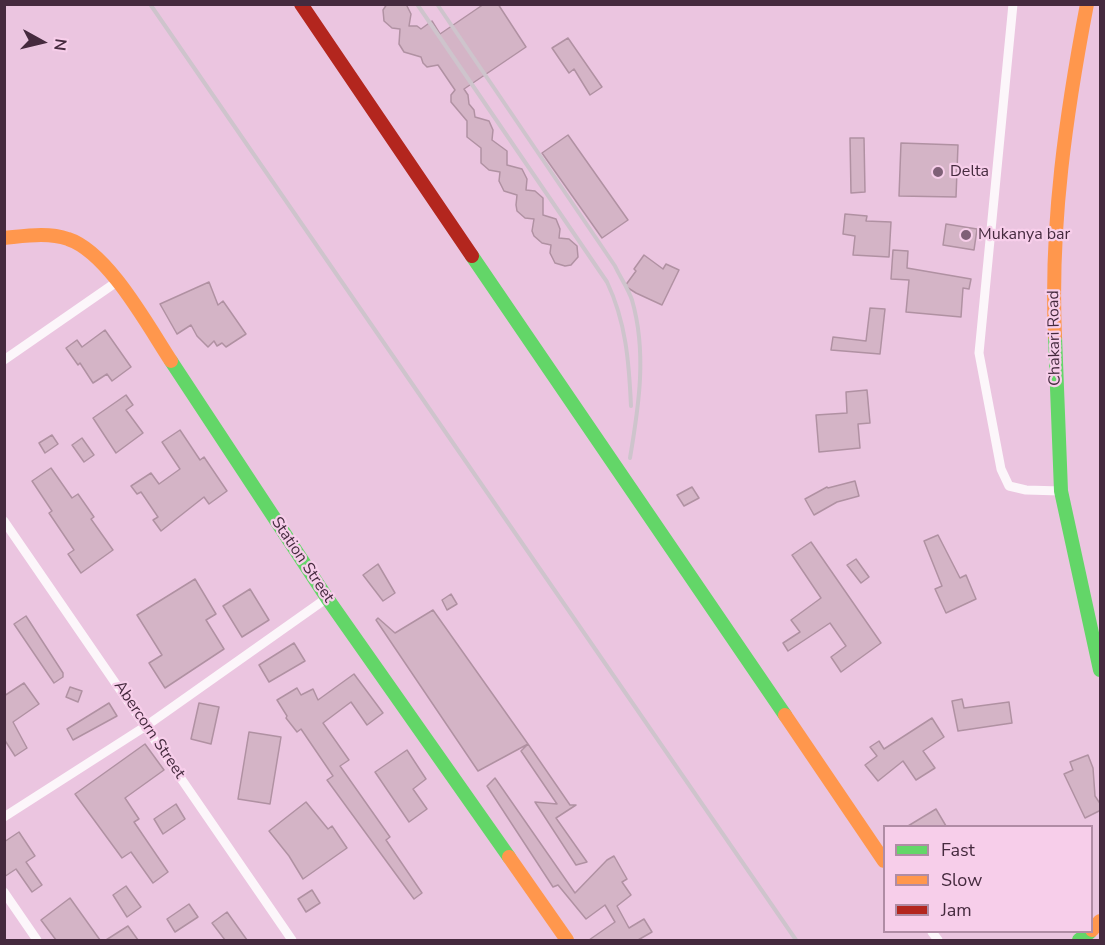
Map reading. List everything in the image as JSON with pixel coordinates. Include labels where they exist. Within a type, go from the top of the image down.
[{"type":"street","points":[[301,4],[883,858]]},
{"type":"street","points":[[1012,4],[979,353],[1001,469],[1009,486],[1026,490],[1061,491]]},
{"type":"street","name":"Chakari Road","points":[[1087,4],[1071,81],[1059,174],[1053,288],[1061,491],[1101,670]]},
{"type":"street","name":"Station Street","points":[[4,238],[50,235],[78,242],[118,281],[327,598],[567,940]]},
{"type":"street","points":[[4,360],[118,281]]},
{"type":"street","name":"Abercorn Street","points":[[4,521],[292,940]]},
{"type":"street","points":[[4,817],[146,726],[327,598]]},
{"type":"street","points":[[4,892],[37,940]]},
{"type":"building","points":[[387,4],[406,4],[411,14],[409,26],[417,26],[421,29],[432,21],[440,34],[484,4],[498,4],[526,47],[464,89],[475,117],[489,121],[493,130],[492,140],[507,151],[507,165],[522,169],[527,179],[526,190],[535,191],[543,198],[543,215],[556,219],[560,229],[559,238],[569,239],[577,246],[578,257],[571,265],[555,263],[550,253],[551,245],[542,243],[534,236],[532,231],[534,219],[525,218],[517,211],[517,195],[504,191],[499,181],[500,172],[489,170],[481,163],[481,148],[467,137],[467,121],[451,102],[451,95],[455,90],[438,65],[427,67],[421,57],[404,52],[399,44],[400,29],[392,28],[384,21],[383,10]]},
{"type":"building","points":[[568,38],[602,87],[590,95],[574,69],[569,73],[552,48]]},
{"type":"building","points":[[568,135],[628,220],[602,238],[542,153]]},
{"type":"building","points":[[850,138],[864,138],[865,192],[851,193]]},
{"type":"building","points":[[901,143],[958,145],[956,197],[899,196]]},
{"type":"building","points":[[845,214],[867,216],[866,221],[891,222],[889,257],[853,255],[855,236],[843,234]]},
{"type":"building","points":[[946,224],[977,229],[974,250],[943,245]]},
{"type":"building","points":[[893,250],[908,251],[907,268],[971,279],[969,289],[963,288],[961,317],[906,312],[909,280],[891,279]]},
{"type":"building","points":[[644,255],[663,269],[666,264],[679,270],[662,305],[625,286]]},
{"type":"building","points":[[209,282],[218,305],[223,301],[246,334],[226,347],[222,343],[217,346],[214,341],[208,347],[197,336],[191,325],[177,334],[160,304]]},
{"type":"building","points":[[870,308],[885,309],[880,354],[831,350],[833,337],[866,341]]},
{"type":"building","points":[[105,330],[131,367],[112,381],[107,374],[93,383],[80,363],[78,365],[66,348],[77,340],[82,347]]},
{"type":"building","points":[[867,390],[870,423],[858,424],[860,448],[819,452],[816,415],[847,413],[846,392]]},
{"type":"building","points":[[126,395],[133,405],[126,410],[143,433],[116,453],[93,418]]},
{"type":"building","points":[[180,430],[200,460],[204,457],[227,491],[209,504],[204,497],[161,531],[153,520],[158,517],[141,492],[137,494],[131,486],[151,473],[159,484],[180,469],[162,442]]},
{"type":"building","points":[[52,435],[58,444],[45,453],[39,443]]},
{"type":"building","points":[[82,438],[94,455],[84,462],[72,445]]},
{"type":"building","points":[[51,468],[72,498],[78,494],[94,517],[91,519],[113,550],[81,573],[68,554],[74,550],[49,513],[52,511],[32,481]]},
{"type":"building","points":[[855,481],[859,496],[837,502],[814,515],[805,499],[827,487]]},
{"type":"building","points":[[692,487],[699,498],[684,506],[677,495]]},
{"type":"building","points":[[938,535],[960,578],[966,575],[976,599],[946,613],[935,589],[942,586],[924,541]]},
{"type":"building","points":[[811,542],[881,643],[841,672],[831,657],[846,646],[830,623],[788,651],[783,643],[800,632],[791,620],[821,598],[792,555]]},
{"type":"building","points":[[856,559],[869,577],[861,583],[847,565]]},
{"type":"building","points":[[378,564],[395,593],[383,601],[363,575]]},
{"type":"building","points":[[195,579],[216,614],[206,620],[224,649],[165,688],[149,663],[162,655],[137,615]]},
{"type":"building","points":[[250,589],[269,620],[242,637],[223,606]]},
{"type":"building","points":[[451,594],[457,604],[447,610],[442,600]]},
{"type":"building","points":[[433,610],[528,744],[478,771],[376,620],[378,618],[395,633]]},
{"type":"building","points":[[26,616],[63,673],[63,677],[54,683],[14,624]]},
{"type":"building","points":[[294,643],[305,661],[269,682],[259,665]]},
{"type":"building","points":[[354,674],[383,713],[367,725],[351,702],[323,723],[349,760],[340,766],[390,837],[386,840],[422,893],[414,899],[327,780],[333,776],[301,729],[297,732],[286,718],[277,700],[297,688],[301,695],[313,689],[318,700]]},
{"type":"building","points":[[24,683],[39,704],[13,722],[27,748],[15,756],[4,739],[4,696]]},
{"type":"building","points":[[70,687],[82,691],[78,702],[66,697]]},
{"type":"building","points":[[962,699],[964,708],[1009,702],[1012,723],[958,731],[952,701]]},
{"type":"building","points":[[109,703],[117,716],[73,740],[67,729]]},
{"type":"building","points":[[199,703],[219,707],[211,744],[191,739]]},
{"type":"building","points":[[932,718],[944,737],[923,751],[935,768],[916,780],[903,761],[878,781],[865,765],[877,756],[870,747],[879,741],[884,749]]},
{"type":"building","points":[[249,732],[281,737],[270,804],[238,799]]},
{"type":"building","points":[[145,744],[164,770],[125,798],[139,819],[134,822],[168,872],[153,883],[131,852],[122,858],[75,794]]},
{"type":"building","points":[[528,744],[570,805],[576,805],[556,818],[587,862],[576,865],[535,802],[557,804],[521,751]]},
{"type":"building","points":[[407,750],[426,779],[413,789],[427,809],[409,822],[375,772]]},
{"type":"building","points":[[1088,755],[1093,768],[1095,796],[1101,805],[1101,810],[1085,818],[1064,774],[1073,770],[1070,762]]},
{"type":"building","points":[[495,778],[575,893],[607,860],[614,856],[627,879],[622,882],[631,895],[617,906],[629,928],[644,919],[652,932],[638,940],[589,940],[615,922],[605,905],[586,919],[558,885],[553,887],[487,786]]},
{"type":"building","points":[[306,802],[328,829],[332,826],[347,848],[303,879],[289,856],[269,831]]},
{"type":"building","points":[[176,804],[185,819],[163,834],[154,819]]},
{"type":"building","points":[[936,809],[945,825],[910,825]]},
{"type":"building","points":[[19,832],[35,856],[26,862],[42,885],[32,892],[16,869],[4,877],[4,842]]},
{"type":"building","points":[[126,886],[141,907],[127,917],[113,895]]},
{"type":"building","points":[[312,890],[320,903],[306,912],[298,899]]},
{"type":"building","points":[[70,898],[100,940],[56,940],[41,920]]},
{"type":"building","points":[[189,904],[198,917],[175,932],[167,919]]},
{"type":"building","points":[[227,912],[247,940],[225,940],[212,923]]},
{"type":"building","points":[[128,926],[138,940],[106,940]]},
{"type":"railway","points":[[150,4],[796,940]]},
{"type":"railway","points":[[417,4],[607,282],[622,327],[628,358],[631,406]]},
{"type":"railway","points":[[437,4],[615,266],[632,300],[639,339],[640,379],[630,458]]},
{"type":"traffic: fast","points":[[472,256],[785,715]]},
{"type":"traffic: fast","points":[[1055,336],[1061,491],[1100,670]]},
{"type":"traffic: fast","points":[[171,361],[327,598],[509,857]]},
{"type":"traffic: fast","points":[[1079,940],[1089,933]]},
{"type":"traffic: slow","points":[[1055,336],[1055,252],[1061,169],[1072,87],[1087,4]]},
{"type":"traffic: slow","points":[[4,238],[53,236],[68,239],[83,247],[98,259],[126,292],[171,361]]},
{"type":"traffic: slow","points":[[785,715],[883,860]]},
{"type":"traffic: slow","points":[[509,857],[567,940]]},
{"type":"traffic: slow","points":[[1093,929],[1100,921]]},
{"type":"traffic: jam","points":[[301,4],[472,256]]},
{"type":"place","name":"Delta","points":[[938,172]]},
{"type":"place","name":"Mukanya bar","points":[[966,235]]}]
